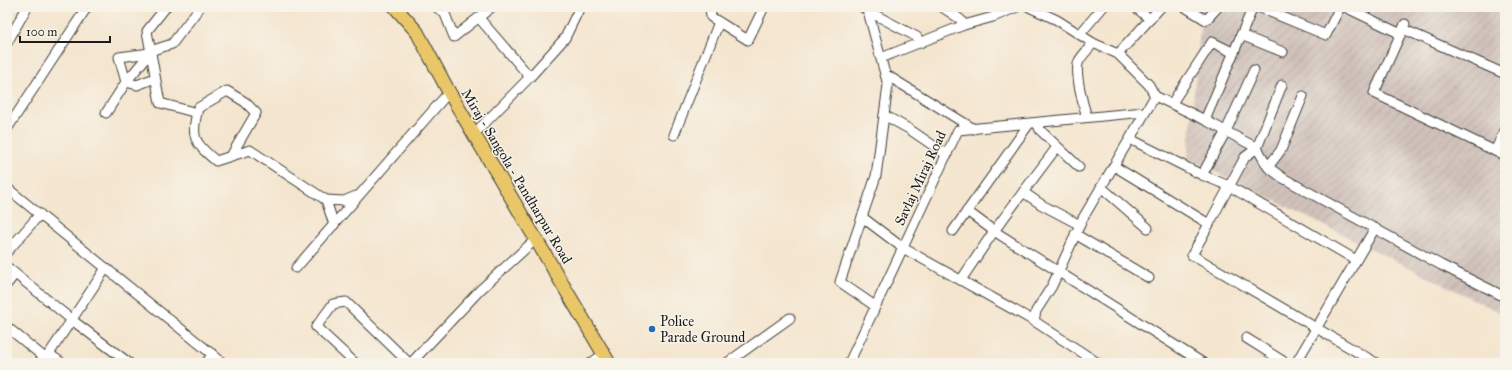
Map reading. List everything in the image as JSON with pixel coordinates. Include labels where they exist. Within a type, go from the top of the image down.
[{"type":"highway","name":"Miraj - Sangola - Pandharpur Road","points":[[395,7],[417,32],[449,92],[606,358]]},
{"type":"street","points":[[7,129],[87,7]]},
{"type":"street","points":[[166,7],[147,31],[160,103],[197,113]]},
{"type":"street","points":[[126,82],[119,57],[150,52],[172,44],[200,7]]},
{"type":"street","points":[[436,7],[445,14],[454,37],[492,7]]},
{"type":"street","points":[[474,134],[530,77],[565,38],[580,7]]},
{"type":"street","points":[[710,7],[710,17],[748,40],[764,7]]},
{"type":"street","points":[[942,7],[960,19],[964,25]]},
{"type":"street","points":[[881,58],[964,25],[993,18],[1017,7]]},
{"type":"street","points":[[1029,7],[1039,8],[1093,43],[1118,54],[1149,85],[1155,96],[1206,120],[1257,148],[1268,167],[1283,178],[1505,298]]},
{"type":"street","points":[[1080,34],[1104,7]]},
{"type":"street","points":[[1135,7],[1150,19]]},
{"type":"street","points":[[1118,54],[1161,7]]},
{"type":"street","points":[[1186,7],[1206,20],[1218,7]]},
{"type":"street","points":[[1206,120],[1253,7]]},
{"type":"street","points":[[1258,7],[1326,35],[1340,7]]},
{"type":"street","points":[[1346,7],[1403,29],[1505,74]]},
{"type":"street","points":[[7,43],[22,9]]},
{"type":"street","points":[[865,9],[917,37],[920,42]]},
{"type":"street","points":[[865,9],[888,85],[876,176],[840,282],[875,306]]},
{"type":"street","points":[[479,18],[530,77]]},
{"type":"street","points":[[674,135],[719,22]]},
{"type":"street","points":[[1403,29],[1374,93],[1505,156]]},
{"type":"street","points":[[1241,35],[1284,52]]},
{"type":"street","points":[[1172,103],[1212,42],[1234,53]]},
{"type":"street","points":[[1087,117],[1079,83],[1078,66],[1079,61],[1093,43]]},
{"type":"street","points":[[106,113],[126,82],[150,52]]},
{"type":"street","points":[[1202,174],[1226,131],[1254,70]]},
{"type":"street","points":[[885,74],[974,129]]},
{"type":"street","points":[[126,82],[137,84],[155,78]]},
{"type":"street","points":[[1282,85],[1257,148],[1246,157],[1192,255],[1376,363]]},
{"type":"street","points":[[231,156],[256,113],[245,102],[226,91],[198,108],[194,133],[199,147],[216,161],[250,150],[326,200],[344,201],[360,195]]},
{"type":"street","points":[[296,268],[449,92]]},
{"type":"street","points":[[1034,321],[1036,311],[1058,271],[1080,225],[1144,112],[1155,96]]},
{"type":"street","points":[[1268,167],[1281,150],[1303,96]]},
{"type":"street","name":"Savlaj Miraj Road","points":[[849,363],[958,130],[1144,112]]},
{"type":"street","points":[[884,115],[909,129],[947,155]]},
{"type":"street","points":[[953,231],[1033,123],[1057,148],[1079,167]]},
{"type":"street","points":[[1495,151],[1505,130]]},
{"type":"street","points":[[1130,139],[1229,186],[1356,260]]},
{"type":"street","points":[[961,280],[994,231],[1057,148]]},
{"type":"street","points":[[1114,166],[1209,224]]},
{"type":"street","points":[[1101,187],[1148,228]]},
{"type":"street","points":[[7,188],[223,363]]},
{"type":"street","points":[[1023,192],[1042,205],[1080,225]]},
{"type":"street","points":[[326,200],[334,225]]},
{"type":"street","points":[[967,211],[994,231],[1203,363]]},
{"type":"street","points":[[7,252],[40,214]]},
{"type":"street","points":[[862,217],[903,248],[1034,321],[1098,363]]},
{"type":"street","points":[[1296,363],[1375,228]]},
{"type":"street","points":[[1076,234],[1149,278]]},
{"type":"street","points":[[355,363],[316,327],[333,304],[346,302],[410,363],[480,290],[536,239]]},
{"type":"street","points":[[7,267],[72,320],[129,363]]},
{"type":"street","points":[[45,358],[106,268]]},
{"type":"street","points":[[7,284],[15,274]]},
{"type":"street","points":[[728,363],[790,318]]},
{"type":"street","points":[[7,327],[45,358],[62,363]]},
{"type":"street","points":[[1246,338],[1286,363]]},
{"type":"street","points":[[206,363],[213,354]]},
{"type":"street","points":[[591,363],[606,358]]},
{"type":"shaded area","points":[[1202,7],[1505,7],[1505,315],[1188,158]]},
{"type":"place","name":"Police Parade Ground","points":[[652,329]]}]
